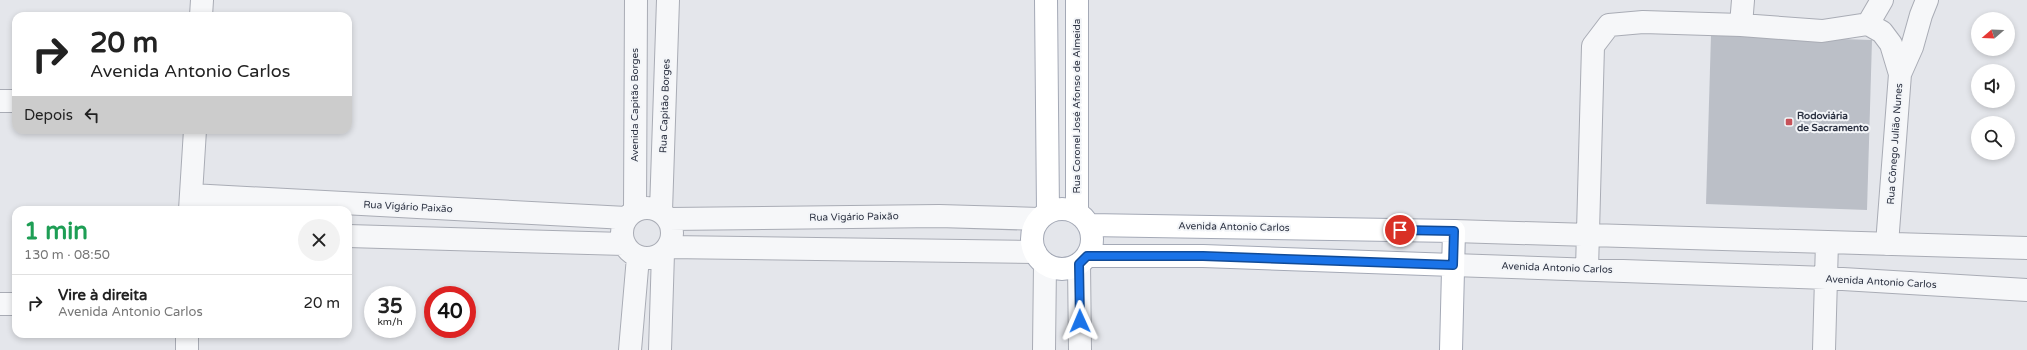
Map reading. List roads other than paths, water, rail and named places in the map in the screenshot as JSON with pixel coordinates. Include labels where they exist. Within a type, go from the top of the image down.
[{"type":"main road","points":[[1043,216],[1057,208],[1068,208],[1083,218],[1092,241],[1083,260],[1062,269],[1040,258],[1032,235],[1043,216],[1046,0]]},
{"type":"main road","name":"Rua Coronel José Afonso de Almeida","points":[[1077,0],[1083,218]]},
{"type":"main road","name":"Avenida Antonio Carlos","points":[[1083,218],[1454,231]]},
{"type":"main road","points":[[1451,350],[1454,231]]},
{"type":"main road","name":"Avenida Antonio Carlos","points":[[1083,260],[1203,256],[1453,265]]},
{"type":"street","points":[[201,12],[202,0]]},
{"type":"street","name":"Avenida Capitão Borges","points":[[630,214],[636,0]]},
{"type":"street","name":"Rua Capitão Borges","points":[[665,215],[668,0]]},
{"type":"street","points":[[1741,25],[1743,0]]},
{"type":"street","points":[[1868,24],[1882,0]]},
{"type":"street","name":"Rua Cônego Julião Nunes","points":[[1887,244],[1900,74],[1912,47],[1921,14],[1927,0]]},
{"type":"street","points":[[1587,269],[1593,46],[1609,25],[1643,22],[1741,25],[1822,30],[1868,24],[1882,32],[1891,44],[1900,74]]},
{"type":"street","points":[[0,101],[12,101]]},
{"type":"street","points":[[191,203],[195,134]]},
{"type":"street","name":"Rua Vigário Paixão","points":[[191,203],[311,206]]},
{"type":"street","name":"Rua Vigário Paixão","points":[[352,207],[630,214]]},
{"type":"street","points":[[630,350],[631,250],[622,231],[630,214],[648,207],[665,215],[672,233],[666,250],[660,350]]},
{"type":"street","name":"Rua Vigário Paixão","points":[[665,215],[1043,216]]},
{"type":"street","name":"Avenida Antonio Carlos","points":[[1454,231],[2027,248]]},
{"type":"street","points":[[352,236],[631,250],[646,258],[666,250],[1040,258],[1044,350]]},
{"type":"street","points":[[1824,350],[1827,242]]},
{"type":"street","points":[[1080,350],[1083,260]]},
{"type":"street","name":"Avenida Antonio Carlos","points":[[1453,265],[1826,278],[2027,290]]},
{"type":"street","points":[[0,304],[12,304]]},
{"type":"street","points":[[187,338],[187,350]]},
{"type":"place","name":"Rodoviária de Sacramento","points":[[1789,122]]}]
